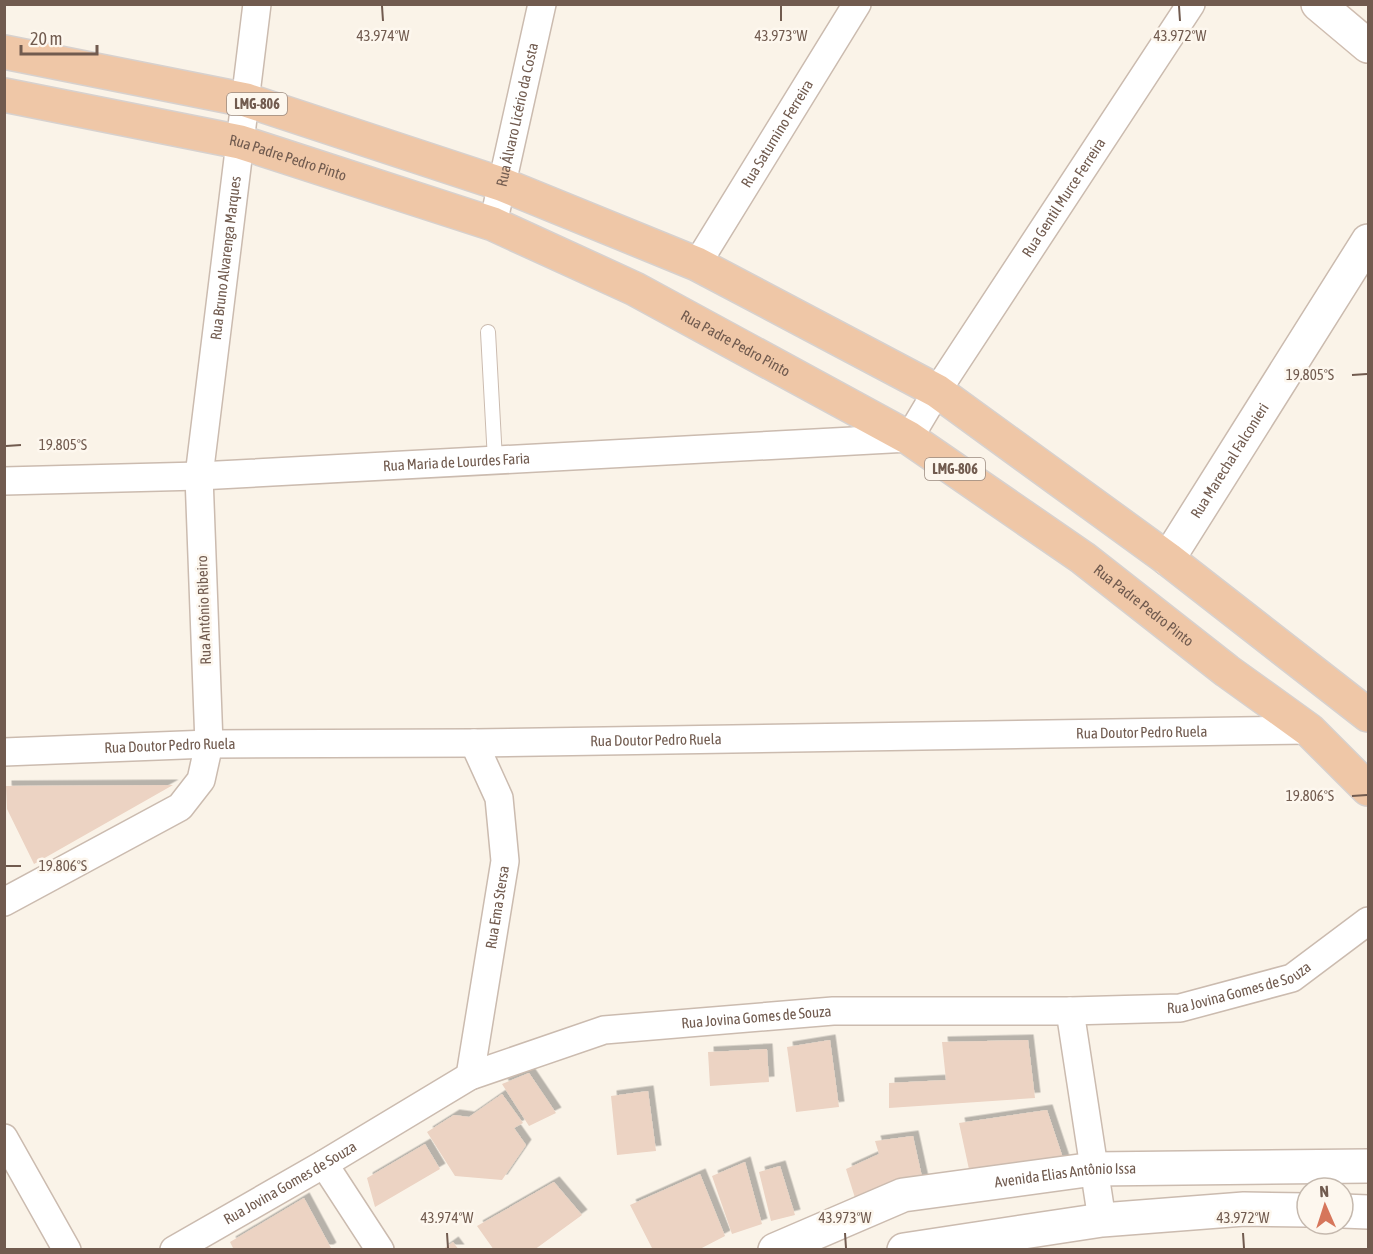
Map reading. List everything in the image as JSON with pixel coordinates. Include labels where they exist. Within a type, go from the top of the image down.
[{"type":"highway","name":"LMG-806","points":[[4,52],[246,100],[501,184],[697,264],[937,392],[1167,559],[1368,715]]},
{"type":"highway","name":"Rua Padre Pedro Pinto","points":[[4,95],[240,142],[493,224],[635,289],[909,438],[1083,558],[1227,671],[1309,730],[1368,789]]},
{"type":"street","name":"Rua Bruno Alvarenga Marques","points":[[199,476],[257,4]]},
{"type":"street","name":"Rua Álvaro Licério da Costa","points":[[493,224],[542,4]]},
{"type":"street","name":"Rua Saturnino Ferreira","points":[[697,264],[857,4]]},
{"type":"street","name":"Rua Gentil Murce Ferreira","points":[[909,438],[1191,4]]},
{"type":"street","points":[[1318,4],[1368,46]]},
{"type":"street","name":"Rua Marechal Falconieri","points":[[1167,559],[1368,241]]},
{"type":"street","name":"Rua Maria de Lourdes Faria","points":[[4,481],[199,476],[909,438]]},
{"type":"street","name":"Rua Antônio Ribeiro","points":[[4,903],[180,807],[201,780],[209,744],[199,476]]},
{"type":"street","name":"Rua Doutor Pedro Ruela","points":[[4,752],[209,744],[474,743],[1309,730]]},
{"type":"street","name":"Rua Ema Stersa","points":[[470,1076],[505,861],[499,798],[474,743]]},
{"type":"street","name":"Rua Jovina Gomes de Souza","points":[[174,1250],[324,1164],[470,1076],[604,1030],[833,1011],[1070,1011],[1180,1008],[1292,978],[1368,921]]},
{"type":"street","points":[[1070,1011],[1102,1220]]},
{"type":"street","points":[[4,1138],[67,1250]]},
{"type":"street","points":[[324,1164],[380,1250]]},
{"type":"street","name":"Avenida Elias Antônio Issa","points":[[776,1250],[903,1195],[1094,1169],[1368,1166]]},
{"type":"street","points":[[904,1250],[1102,1220],[1244,1209],[1295,1210]]},
{"type":"lane","points":[[488,332],[495,460]]},
{"type":"building","points":[[173,785],[34,864],[7,809],[6,786]]},
{"type":"building","points":[[830,1040],[839,1107],[796,1112],[787,1047]]},
{"type":"building","points":[[1028,1040],[1035,1098],[889,1108],[889,1083],[946,1080],[942,1042]]},
{"type":"building","points":[[767,1049],[769,1082],[710,1086],[708,1052]]},
{"type":"building","points":[[529,1073],[556,1113],[529,1126],[502,1084]]},
{"type":"building","points":[[648,1091],[656,1151],[617,1155],[611,1096]]},
{"type":"building","points":[[502,1094],[523,1123],[514,1128],[526,1145],[502,1180],[455,1176],[427,1132],[454,1115],[469,1117]]},
{"type":"building","points":[[1047,1110],[1064,1161],[970,1174],[959,1123]]},
{"type":"building","points":[[913,1136],[924,1186],[856,1201],[846,1169],[879,1154],[875,1141]]},
{"type":"building","points":[[425,1144],[440,1169],[375,1207],[367,1178]]},
{"type":"building","points":[[745,1162],[762,1224],[732,1234],[712,1176]]},
{"type":"building","points":[[780,1166],[795,1215],[771,1221],[759,1172]]},
{"type":"building","points":[[700,1174],[725,1236],[698,1250],[653,1250],[630,1205]]},
{"type":"building","points":[[554,1182],[582,1215],[534,1250],[494,1250],[477,1226]]},
{"type":"building","points":[[304,1198],[331,1248],[328,1250],[234,1250],[230,1242]]},
{"type":"building","points":[[453,1242],[459,1250],[442,1250]]}]
